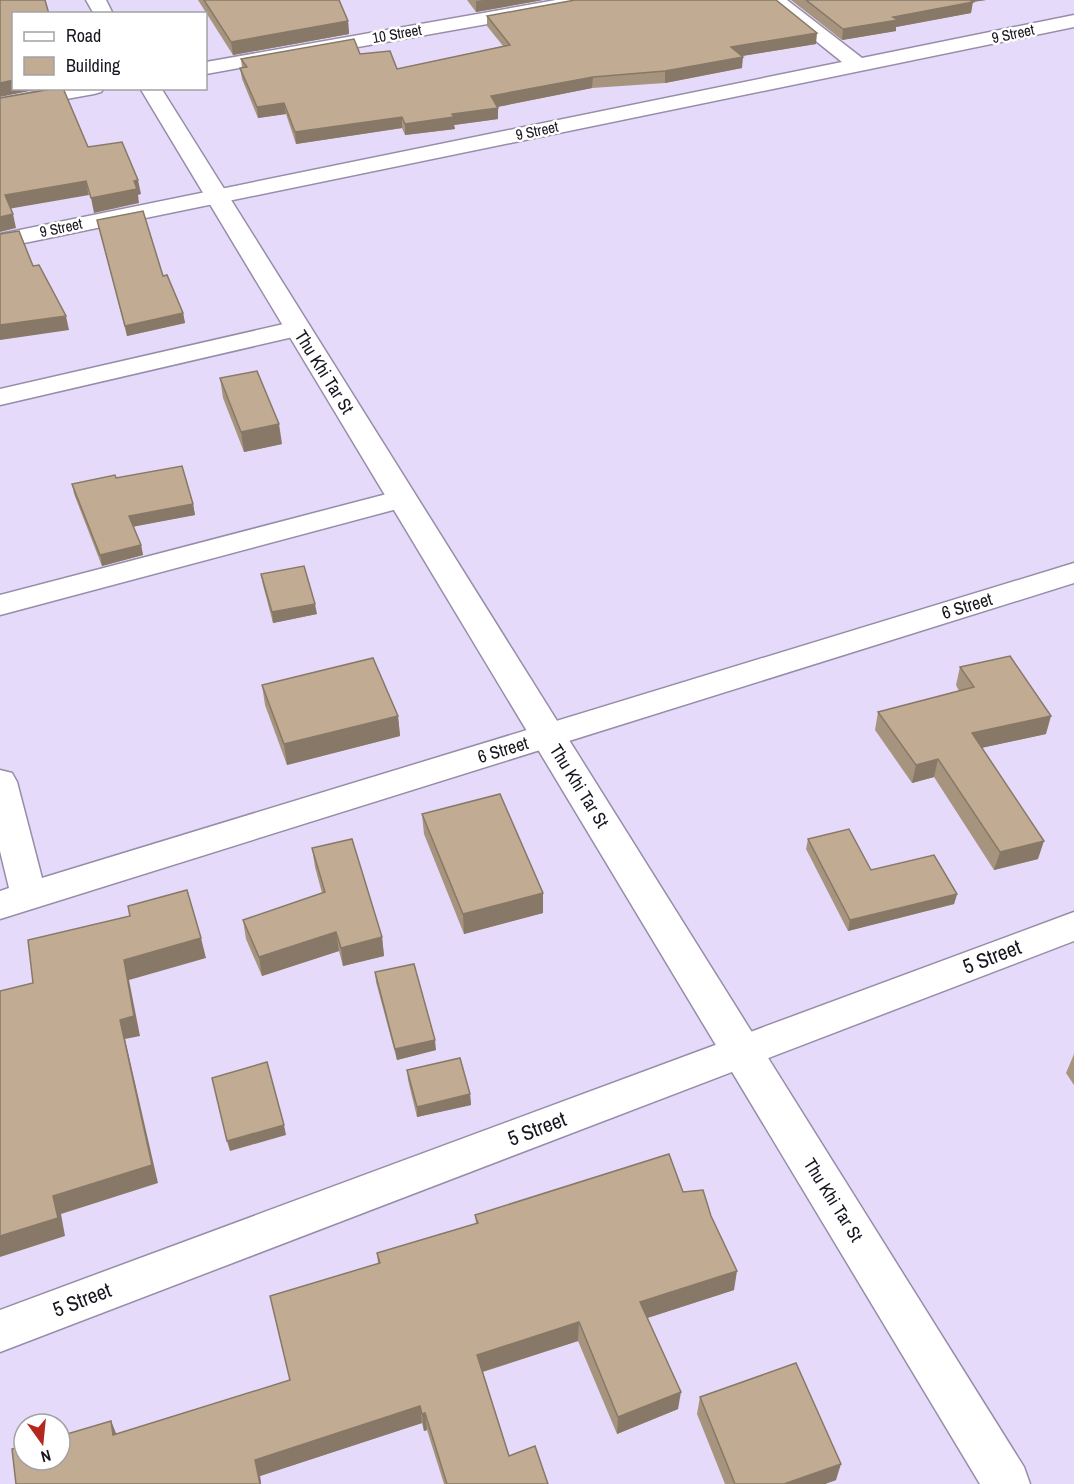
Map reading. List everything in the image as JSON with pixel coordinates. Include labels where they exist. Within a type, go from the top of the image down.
[{"type":"street","name":"10 Street","points":[[207,69],[588,0]]},
{"type":"street","points":[[776,0],[858,65]]},
{"type":"street","name":"9 Street","points":[[0,241],[1074,21]]},
{"type":"street","points":[[0,105],[83,90]]},
{"type":"street","name":"Thu Khi Tar St","points":[[151,90],[1007,1484]]},
{"type":"street","points":[[0,397],[297,329]]},
{"type":"street","points":[[0,605],[402,499]]},
{"type":"street","name":"6 Street","points":[[14,901],[1074,573]]},
{"type":"street","points":[[0,782],[14,901]]},
{"type":"street","name":"5 Street","points":[[0,1331],[1074,926]]},
{"type":"building","points":[[0,0],[45,0],[48,12],[12,12],[12,80],[0,83]]},
{"type":"building","points":[[204,0],[339,0],[348,21],[231,42]]},
{"type":"building","points":[[575,0],[776,0],[817,33],[731,47],[743,57],[665,71],[593,77],[491,96],[498,108],[452,114],[454,117],[405,124],[402,117],[295,132],[284,103],[257,107],[240,68],[247,67],[241,59],[354,39],[360,54],[390,51],[397,69],[510,45],[487,16]]},
{"type":"building","points":[[806,0],[970,0],[973,2],[893,17],[898,20],[843,29]]},
{"type":"building","points":[[46,90],[64,90],[88,147],[122,142],[138,180],[134,181],[137,189],[91,198],[86,181],[5,195],[13,214],[0,217],[0,98]]},
{"type":"building","points":[[143,211],[163,276],[167,275],[183,313],[125,326],[97,220]]},
{"type":"building","points":[[19,231],[33,266],[39,265],[66,316],[0,325],[0,234]]},
{"type":"building","points":[[257,371],[279,424],[241,432],[220,378]]},
{"type":"building","points":[[182,466],[193,504],[129,516],[141,545],[100,555],[72,484],[115,475],[116,478]]},
{"type":"building","points":[[304,566],[315,604],[272,612],[261,574]]},
{"type":"building","points":[[1010,656],[1051,716],[972,733],[1044,841],[1000,852],[938,759],[916,765],[878,712],[974,687],[960,667]]},
{"type":"building","points":[[373,658],[398,716],[284,744],[262,685]]},
{"type":"building","points":[[500,794],[543,893],[463,914],[422,814]]},
{"type":"building","points":[[849,829],[871,870],[934,855],[957,894],[850,920],[808,839]]},
{"type":"building","points":[[352,839],[382,937],[341,948],[336,932],[259,957],[243,920],[325,892],[312,848]]},
{"type":"building","points":[[187,890],[201,938],[124,960],[134,1016],[120,1020],[152,1165],[53,1196],[58,1218],[0,1236],[0,991],[33,983],[28,940],[130,916],[128,906]]},
{"type":"building","points":[[414,964],[435,1040],[395,1049],[375,972]]},
{"type":"building","points":[[460,1058],[470,1094],[417,1107],[407,1070]]},
{"type":"building","points":[[267,1062],[284,1125],[227,1141],[212,1078]]},
{"type":"building","points":[[669,1154],[683,1192],[703,1190],[711,1216],[737,1271],[640,1302],[681,1392],[618,1417],[579,1322],[477,1355],[509,1456],[535,1446],[548,1484],[447,1484],[425,1413],[422,1414],[420,1406],[255,1460],[260,1484],[16,1484],[15,1472],[72,1472],[72,1432],[111,1421],[113,1435],[290,1380],[270,1296],[380,1263],[377,1253],[478,1223],[475,1215]]},
{"type":"building","points":[[796,1363],[841,1464],[784,1484],[735,1484],[700,1397]]}]
